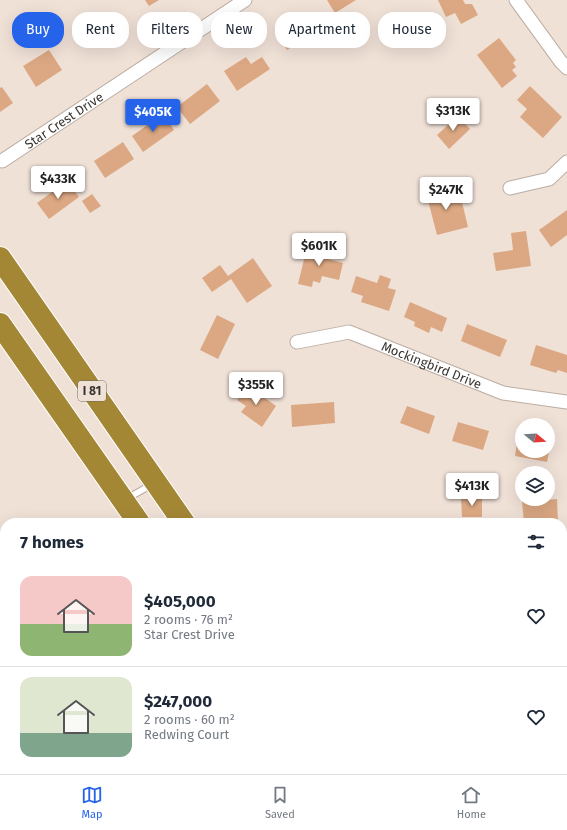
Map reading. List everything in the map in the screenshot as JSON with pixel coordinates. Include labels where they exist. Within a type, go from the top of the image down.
[{"type":"highway","name":"I 81","points":[[0,258],[180,518]]},
{"type":"highway","points":[[0,324],[135,518]]},
{"type":"street","points":[[516,0],[567,68]]},
{"type":"street","name":"Star Crest Drive","points":[[2,161],[236,2]]},
{"type":"street","points":[[510,188],[549,180],[567,162]]},
{"type":"street","name":"Mockingbird Drive","points":[[297,342],[348,332],[503,394],[567,402]]},
{"type":"lane","points":[[123,501],[156,483]]},
{"type":"building","points":[[145,0],[159,0],[149,6]]},
{"type":"building","points":[[327,0],[356,0],[337,12],[334,12]]},
{"type":"building","points":[[438,0],[463,0],[465,4],[472,4],[478,15],[461,24],[455,13],[446,17],[446,12],[444,12]]},
{"type":"building","points":[[499,38],[516,60],[513,63],[516,67],[512,70],[517,76],[502,88],[477,55]]},
{"type":"building","points":[[49,50],[62,70],[36,87],[23,66]]},
{"type":"building","points":[[246,57],[251,64],[262,57],[270,69],[237,91],[224,71]]},
{"type":"building","points":[[207,84],[220,101],[190,124],[177,107]]},
{"type":"building","points":[[530,86],[562,117],[543,138],[520,117],[527,109],[517,100]]},
{"type":"building","points":[[2,87],[13,103],[0,112],[0,88]]},
{"type":"building","points":[[163,114],[174,130],[143,152],[132,136]]},
{"type":"building","points":[[458,116],[470,129],[449,149],[437,135]]},
{"type":"building","points":[[123,142],[134,159],[105,178],[94,161]]},
{"type":"building","points":[[67,181],[79,197],[49,219],[37,203]]},
{"type":"building","points":[[436,182],[441,199],[460,194],[468,227],[437,235],[424,185]]},
{"type":"building","points":[[92,194],[101,206],[90,213],[82,201]]},
{"type":"building","points":[[567,210],[567,235],[551,247],[539,230]]},
{"type":"building","points":[[526,231],[531,266],[496,271],[493,253],[513,250],[511,233]]},
{"type":"building","points":[[307,247],[330,252],[328,259],[343,263],[339,280],[322,276],[320,283],[313,281],[312,287],[298,284]]},
{"type":"building","points":[[253,258],[272,286],[247,303],[231,279],[212,292],[202,278],[220,265],[228,276]]},
{"type":"building","points":[[380,275],[391,279],[388,288],[396,290],[389,311],[361,302],[363,296],[351,292],[356,276],[377,283]]},
{"type":"building","points":[[410,302],[447,318],[442,332],[431,327],[429,333],[414,326],[415,322],[404,317]]},
{"type":"building","points":[[217,315],[235,324],[218,359],[200,350]]},
{"type":"building","points":[[467,324],[507,340],[500,357],[461,341]]},
{"type":"building","points":[[536,345],[567,355],[567,373],[558,370],[556,373],[530,365]]},
{"type":"building","points":[[247,385],[276,406],[262,427],[241,412],[246,406],[237,400]]},
{"type":"building","points":[[334,402],[335,423],[292,427],[291,405]]},
{"type":"building","points":[[407,406],[435,416],[429,434],[400,423]]},
{"type":"building","points":[[458,422],[489,431],[483,450],[452,441]]},
{"type":"building","points":[[526,458],[548,458],[547,462]]},
{"type":"building","points":[[461,498],[482,498],[482,517],[462,517]]},
{"type":"building","points":[[555,499],[557,499],[558,518],[524,518],[522,506],[555,506]]}]
